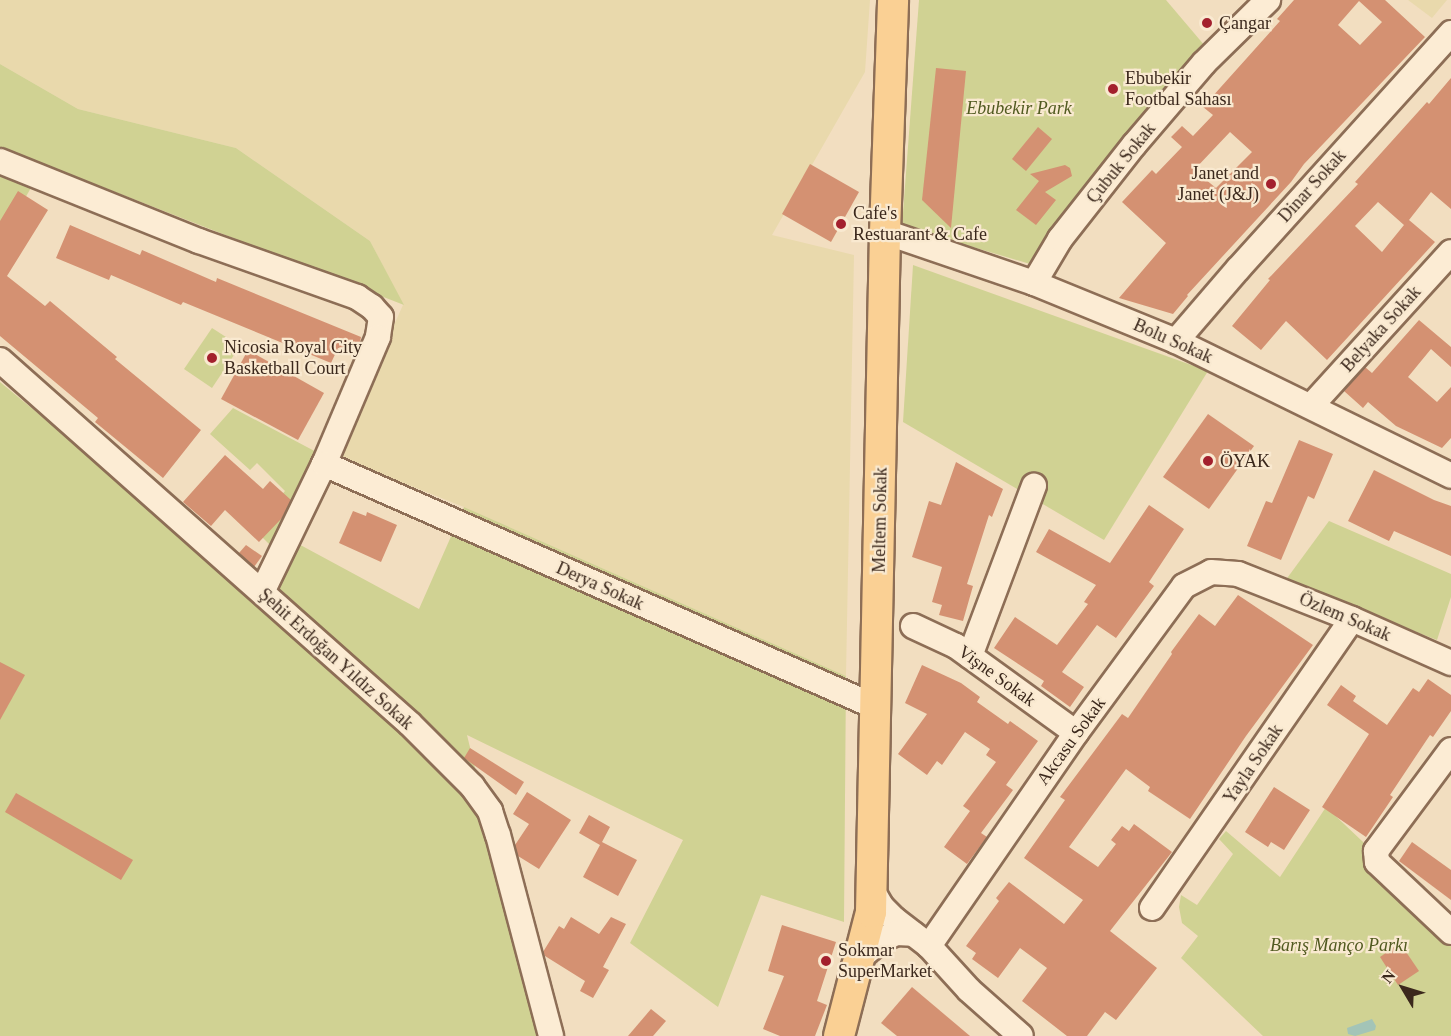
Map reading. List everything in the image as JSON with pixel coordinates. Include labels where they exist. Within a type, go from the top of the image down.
[{"type":"main road","name":"Meltem Sokak","points":[[839,1036],[862,956],[871,912],[885,232],[893,0]]},
{"type":"street","name":"Çubuk Sokak","points":[[1034,283],[1060,239],[1134,146],[1204,63],[1268,0]]},
{"type":"street","name":"Dinar Sokak","points":[[1176,341],[1238,268],[1451,33]]},
{"type":"street","points":[[0,161],[199,241],[357,297],[372,307],[381,317],[378,337],[324,464],[262,592]]},
{"type":"street","name":"Bolu Sokak","points":[[885,232],[1034,283],[1176,341],[1449,473]]},
{"type":"street","name":"Belyaka Sokak","points":[[1311,406],[1451,252]]},
{"type":"street","name":"Şehit Erdoğan Yıldız Sokak","points":[[0,360],[410,724],[472,786],[489,811],[551,1036]]},
{"type":"street","name":"Derya Sokak","points":[[324,464],[876,707]]},
{"type":"street","points":[[970,656],[1034,486]]},
{"type":"street","name":"Akcasu Sokak","points":[[921,940],[1184,586],[1211,572],[1238,574]]},
{"type":"street","name":"Özlem Sokak","points":[[1238,574],[1352,619],[1451,663]]},
{"type":"street","name":"Yayla Sokak","points":[[1152,908],[1352,619]]},
{"type":"street","name":"Vişne Sokak","points":[[913,626],[933,634],[970,656],[1076,733]]},
{"type":"street","points":[[1451,750],[1376,851],[1377,862],[1451,932]]},
{"type":"street","points":[[872,890],[882,907],[921,940],[969,990],[1021,1036]]},
{"type":"street","points":[[862,956],[881,940],[896,933],[921,940]]},
{"type":"shaded area","points":[[0,0],[870,0],[865,72],[772,235],[854,255],[846,676],[464,507],[335,456],[403,305],[370,241],[236,148],[78,109],[0,64]]},
{"type":"shaded area","points":[[1408,0],[1447,0],[1432,18]]},
{"type":"shaded area","points":[[1372,1019],[1376,1026],[1375,1030],[1355,1036],[1348,1034],[1347,1028]]},
{"type":"green space","name":"Ebubekir Park","points":[[919,0],[1166,0],[1205,46],[1030,264],[902,226]]},
{"type":"green space","points":[[0,64],[78,109],[236,148],[370,241],[404,305],[0,147]]},
{"type":"green space","points":[[0,173],[32,186],[0,242]]},
{"type":"green space","points":[[913,265],[1208,371],[1104,540],[903,422]]},
{"type":"green space","name":"Nicosia Royal City Basketball Court","points":[[212,328],[240,346],[212,388],[184,369]]},
{"type":"green space","points":[[0,382],[265,601],[293,541],[419,609],[464,507],[846,676],[844,922],[761,895],[718,1007],[630,943],[683,840],[467,735],[540,1036],[0,1036]]},
{"type":"green space","points":[[233,408],[322,455],[277,552],[252,527],[285,491],[257,463],[250,470],[210,434]]},
{"type":"green space","points":[[1329,521],[1451,574],[1451,597],[1437,640],[1285,581]]},
{"type":"green space","name":"Barış Manço Parkı","points":[[1326,807],[1451,925],[1451,1036],[1263,1036],[1181,958],[1198,936],[1182,923],[1179,907],[1181,895],[1197,905],[1233,854],[1219,839],[1226,831],[1280,877]]},
{"type":"building","points":[[1294,0],[1385,0],[1425,37],[1304,164],[1291,182],[1187,295],[1173,314],[1119,298],[1166,243],[1122,202],[1152,170],[1156,174],[1182,147],[1171,137],[1182,126],[1193,136],[1213,115],[1203,107],[1280,21],[1277,19]],"holes":[[[1359,1],[1382,22],[1360,45],[1338,25]],[[1230,132],[1252,152],[1216,188],[1194,170]]]},
{"type":"building","points":[[936,68],[966,71],[951,228],[922,200]]},
{"type":"building","points":[[1451,78],[1451,209],[1431,192],[1409,220],[1435,242],[1327,360],[1286,321],[1261,350],[1232,326],[1270,280],[1268,279],[1358,184],[1355,182],[1427,102],[1429,104]],"holes":[[[1378,202],[1404,225],[1382,252],[1355,226]]]},
{"type":"building","points":[[1038,127],[1052,139],[1026,171],[1012,159]]},
{"type":"building","points":[[810,164],[859,192],[831,242],[782,214]]},
{"type":"building","points":[[1065,165],[1070,168],[1072,176],[1045,192],[1056,200],[1036,225],[1016,210],[1039,181],[1030,174]]},
{"type":"building","points":[[18,191],[48,210],[7,276],[45,306],[50,301],[117,357],[115,359],[201,430],[163,478],[95,422],[98,418],[0,336],[0,221]]},
{"type":"building","points":[[70,225],[140,255],[142,250],[216,282],[217,278],[361,337],[360,342],[357,349],[338,348],[331,363],[183,302],[181,305],[111,275],[109,280],[56,258]]},
{"type":"building","points":[[1419,320],[1451,347],[1451,367],[1431,349],[1408,377],[1437,402],[1451,387],[1451,438],[1442,448],[1396,426],[1368,402],[1363,408],[1344,391],[1365,367],[1372,373]]},
{"type":"building","points":[[248,350],[324,393],[298,440],[221,399]]},
{"type":"building","name":"ÖYAK","points":[[1208,414],[1254,446],[1209,509],[1163,477]]},
{"type":"building","points":[[1299,440],[1333,454],[1314,499],[1308,496],[1281,560],[1247,546],[1266,501],[1272,503]]},
{"type":"building","points":[[225,455],[263,489],[270,481],[291,500],[282,518],[259,542],[225,510],[211,526],[183,502]]},
{"type":"building","points":[[956,462],[1003,489],[992,517],[989,515],[967,584],[973,586],[963,621],[939,615],[942,605],[932,602],[942,567],[912,557],[929,501],[941,505]]},
{"type":"building","points":[[1374,470],[1451,506],[1451,556],[1394,531],[1389,541],[1348,521]]},
{"type":"building","points":[[1149,505],[1184,529],[1149,582],[1154,586],[1116,638],[1097,625],[1062,672],[1084,687],[1070,707],[1041,686],[1044,681],[994,648],[1015,617],[1057,645],[1088,604],[1084,602],[1096,585],[1036,552],[1049,529],[1110,563]]},
{"type":"building","points":[[353,511],[366,516],[367,512],[397,525],[381,562],[339,543]]},
{"type":"building","points":[[246,545],[262,556],[254,567],[239,553]]},
{"type":"building","points":[[1238,595],[1313,645],[1246,736],[1190,819],[1148,791],[1150,787],[1126,769],[1069,847],[1098,867],[1116,844],[1111,840],[1122,826],[1129,831],[1134,824],[1172,852],[1110,931],[1157,968],[1116,1020],[1105,1012],[1087,1036],[1067,1036],[1022,1001],[1047,968],[1020,948],[998,978],[972,959],[976,953],[966,946],[999,901],[996,898],[1009,882],[1064,924],[1083,900],[1024,858],[1065,800],[1060,797],[1122,714],[1128,718],[1199,614],[1215,626]]},
{"type":"building","points":[[0,662],[25,675],[0,720]]},
{"type":"building","points":[[922,665],[961,683],[980,697],[977,702],[1008,724],[1010,721],[1038,741],[1006,785],[1013,790],[981,833],[987,837],[967,864],[944,847],[970,811],[963,806],[996,762],[986,755],[990,749],[965,732],[942,765],[937,761],[927,775],[898,754],[927,714],[905,703]]},
{"type":"building","points":[[1428,679],[1451,695],[1451,711],[1433,737],[1430,735],[1390,795],[1393,797],[1366,837],[1322,807],[1369,734],[1327,705],[1341,685],[1356,696],[1353,701],[1387,725],[1413,688],[1419,692]]},
{"type":"building","points":[[470,748],[524,782],[516,795],[464,758]]},
{"type":"building","points":[[1274,787],[1310,810],[1284,850],[1271,842],[1268,847],[1245,832]]},
{"type":"building","points":[[527,792],[571,820],[539,869],[518,856],[515,845],[529,824],[513,814]]},
{"type":"building","points":[[16,793],[133,860],[121,880],[5,812]]},
{"type":"building","points":[[589,815],[610,827],[602,842],[637,860],[618,896],[583,877],[600,845],[579,833]]},
{"type":"building","points":[[1412,842],[1451,870],[1451,900],[1399,861]]},
{"type":"building","points":[[571,917],[599,934],[611,917],[626,924],[603,967],[609,970],[593,998],[580,991],[585,981],[545,956],[543,952],[559,926],[564,929]]},
{"type":"building","points":[[782,925],[836,942],[817,1001],[827,1005],[815,1036],[780,1036],[763,1029],[784,976],[768,971]]},
{"type":"building","points":[[1400,943],[1419,971],[1398,985],[1380,957]]},
{"type":"building","points":[[912,987],[970,1036],[897,1036],[881,1023]]},
{"type":"building","points":[[651,1009],[666,1021],[653,1036],[628,1036]]},
{"type":"place","name":"Çangar","points":[[1207,23]]},
{"type":"place","name":"Ebubekir Footbal Sahası","points":[[1113,89]]},
{"type":"place","name":"Janet and Janet (J&J)","points":[[1271,184]]},
{"type":"place","name":"Cafe's Restuarant & Cafe","points":[[841,224]]},
{"type":"place","name":"Nicosia Royal City Basketball Court","points":[[212,358]]},
{"type":"place","name":"ÖYAK","points":[[1208,461]]},
{"type":"place","name":"Sokmar SuperMarket","points":[[826,961]]}]
